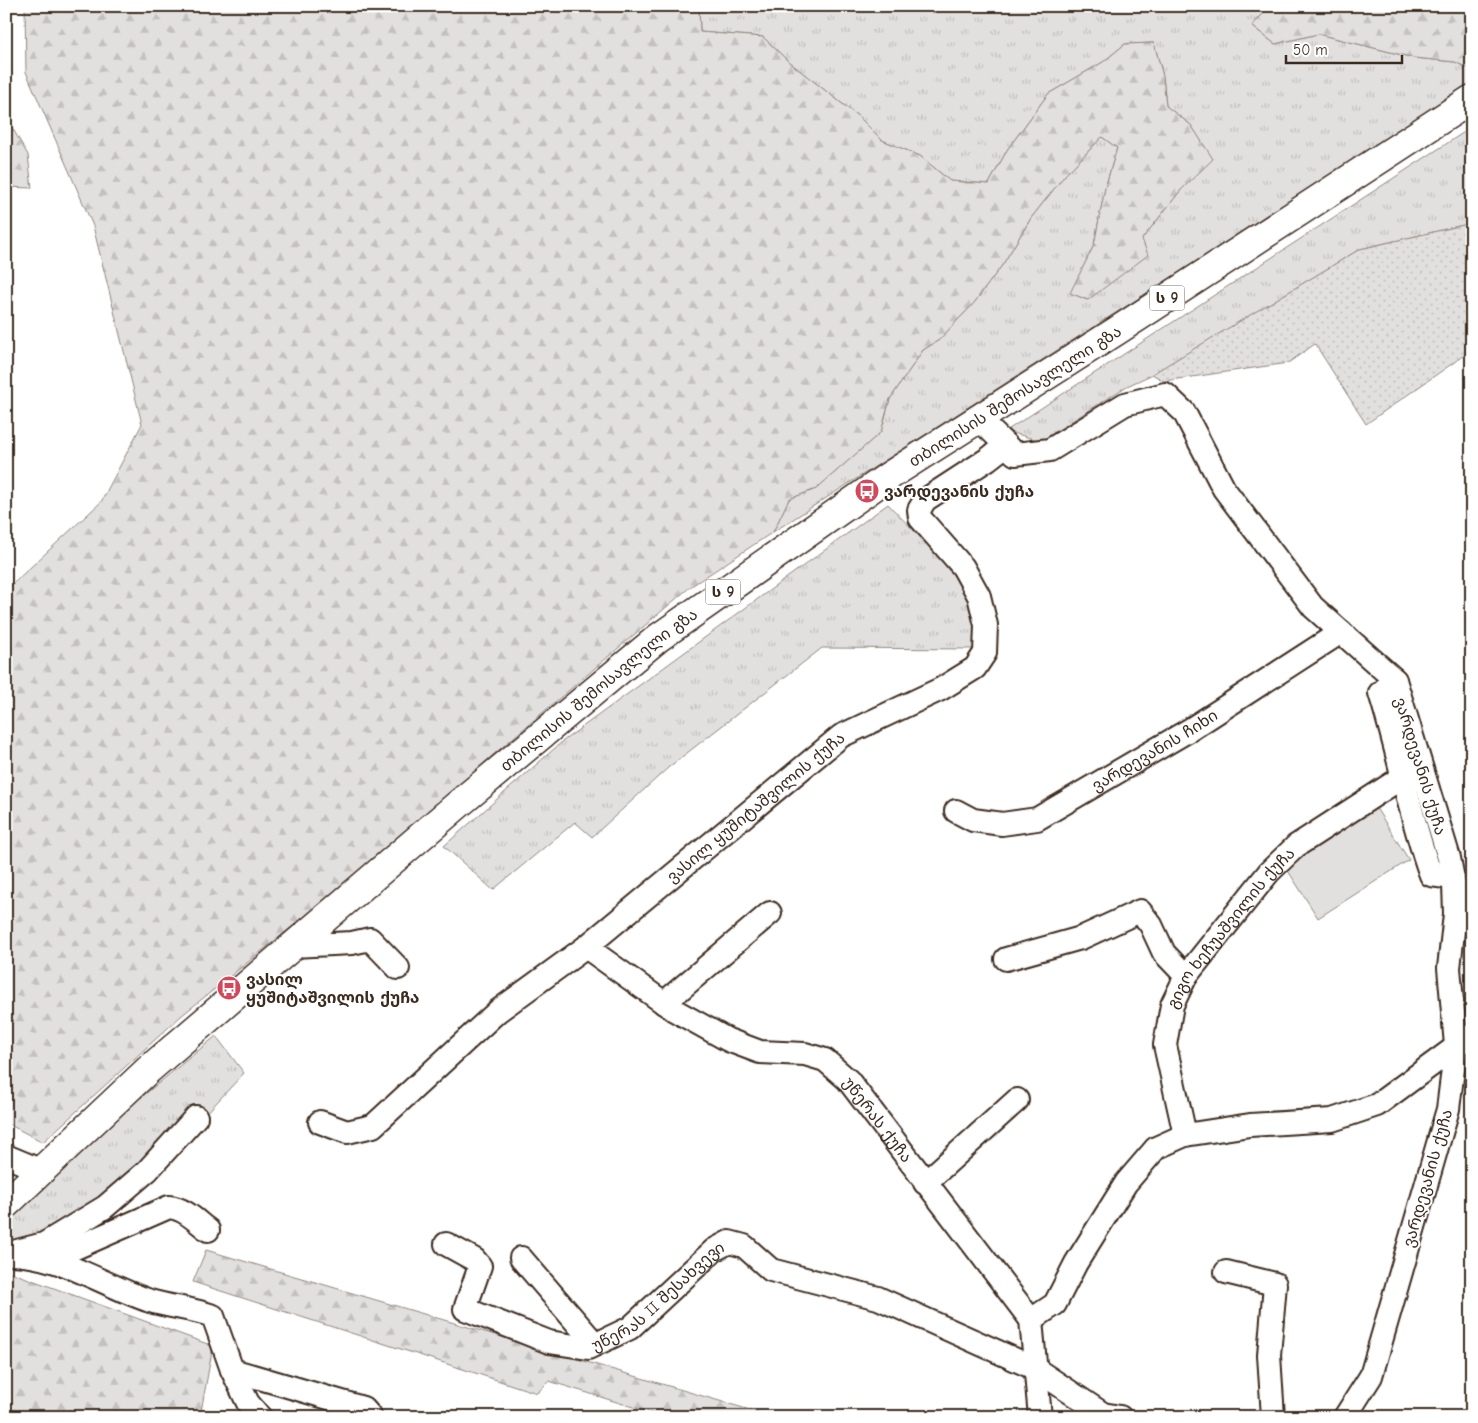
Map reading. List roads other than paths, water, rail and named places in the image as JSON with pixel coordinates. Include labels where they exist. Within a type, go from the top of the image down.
[{"type":"highway","name":"თბილისის შემოსავლელი გზა","points":[[6,1204],[148,1070],[658,638],[889,476],[1472,99]]},
{"type":"street","name":"ვარდევანის ქუჩა","points":[[979,419],[1015,454],[1050,450],[1125,404],[1165,394],[1184,412],[1224,489],[1313,607],[1395,680],[1453,878],[1455,914],[1449,968],[1464,1040],[1448,1109],[1371,1376],[1345,1417]]},
{"type":"street","name":"ვასილ ყუშიტაშვილის ქუჩა","points":[[320,1122],[347,1132],[373,1126],[498,1011],[586,947],[841,736],[941,688],[975,668],[985,653],[986,625],[980,596],[963,567],[920,518],[919,510],[925,500],[1006,445]]},
{"type":"street","name":"ვარდევანის ჩიხი","points":[[956,811],[973,820],[1002,824],[1037,819],[1191,729],[1340,632]]},
{"type":"street","points":[[1395,680],[1380,693],[1395,742],[1401,778],[1431,875],[1453,878]]},
{"type":"street","name":"გიგო ხეჩუაშვილის ქუჩა","points":[[1185,1135],[1165,1045],[1172,1005],[1186,976],[1269,872],[1296,846],[1401,778]]},
{"type":"street","points":[[1006,959],[1081,938],[1140,911],[1151,925],[1164,953],[1186,976]]},
{"type":"street","points":[[664,1004],[770,913]]},
{"type":"street","points":[[293,946],[352,943],[370,938],[398,968]]},
{"type":"street","name":"უწერას ქუჩა","points":[[586,947],[664,1004],[728,1040],[760,1052],[805,1054],[825,1060],[848,1080],[1031,1320]]},
{"type":"street","points":[[1040,1417],[1031,1320],[1055,1304],[1076,1263],[1126,1183],[1156,1148],[1185,1135],[1250,1125],[1332,1120],[1377,1105],[1464,1040]]},
{"type":"street","points":[[926,1183],[1017,1100]]},
{"type":"street","points":[[6,1254],[44,1244],[105,1207],[147,1171],[196,1116]]},
{"type":"street","points":[[6,1156],[42,1171]]},
{"type":"street","points":[[50,1259],[169,1207],[185,1212],[208,1230]]},
{"type":"street","name":"უწერას II შესახვევი","points":[[446,1244],[475,1260],[480,1266],[465,1309],[549,1342],[588,1348],[630,1328],[714,1250],[729,1242],[744,1246],[771,1270],[878,1298],[1034,1368],[1103,1414],[1120,1417]]},
{"type":"street","points":[[6,1254],[23,1254],[50,1259],[151,1301],[190,1308],[213,1316],[232,1370],[248,1403],[260,1417]]},
{"type":"street","points":[[521,1258],[595,1344]]},
{"type":"street","points":[[1226,1272],[1275,1284],[1269,1355],[1273,1417]]},
{"type":"street","points":[[232,1370],[323,1396],[367,1412]]},
{"type":"street","points":[[323,1396],[332,1417]]},
{"type":"place","name":"ვარდევანის ქუჩა","points":[[867,491]]},
{"type":"place","name":"ვასილ ყუშიტაშვილის ქუჩა","points":[[229,988]]}]
